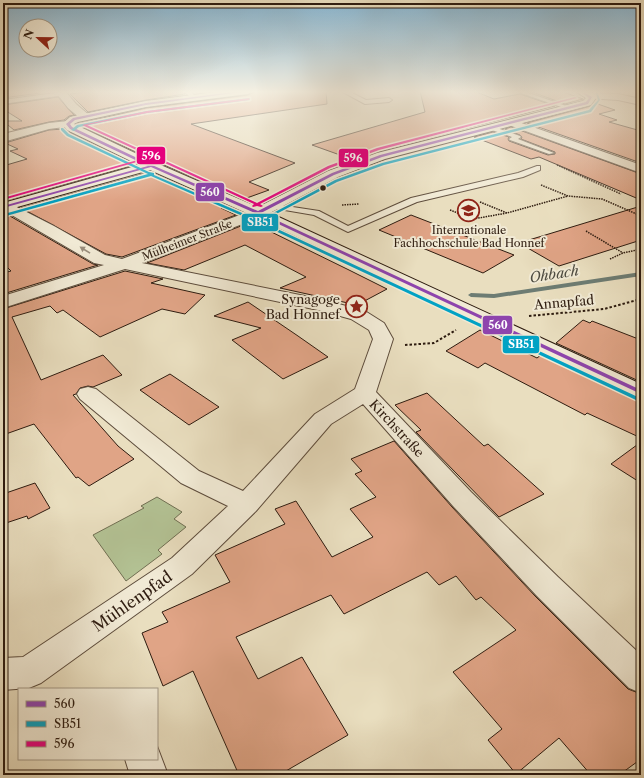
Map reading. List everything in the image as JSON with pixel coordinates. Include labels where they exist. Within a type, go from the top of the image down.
[{"type":"street","points":[[3,138],[44,127]]},
{"type":"street","points":[[70,127],[151,166],[265,210],[488,322],[641,392]]},
{"type":"street","name":"Mülheimer Straße","points":[[3,302],[121,265],[265,210],[332,174],[381,156],[494,127]]},
{"type":"street","points":[[525,127],[641,169]]},
{"type":"street","points":[[5,205],[151,166]]},
{"type":"street","points":[[5,205],[100,259],[121,265],[312,303],[358,315],[377,327],[383,339]]},
{"type":"street","name":"Kirchstraße","points":[[383,339],[365,393],[462,499],[547,586],[641,677]]},
{"type":"street","name":"Mühlenpfad","points":[[3,674],[29,672],[182,566],[247,504],[323,419],[365,393]]},
{"type":"street","points":[[88,394],[190,477],[247,504]]},
{"type":"street","points":[[144,760],[149,775]]},
{"type":"lane","points":[[491,128],[518,137],[512,139],[551,153]]},
{"type":"lane","points":[[265,210],[316,213],[348,229],[414,200],[520,175],[537,168]]},
{"type":"path","points":[[558,160],[554,164],[621,194]]},
{"type":"path","points":[[520,175],[568,196],[602,199],[641,216]]},
{"type":"path","points":[[586,231],[623,253]]},
{"type":"path","points":[[610,258],[641,249]]},
{"type":"path","name":"Annapfad","points":[[383,339],[407,346],[434,343],[464,325],[505,318],[604,309],[641,299]]},
{"type":"green space","points":[[157,497],[182,512],[174,519],[186,527],[158,550],[162,554],[126,581],[93,535],[144,508],[141,506]]},
{"type":"building","points":[[11,127],[26,127],[14,130]]},
{"type":"building","points":[[84,127],[200,127],[295,163],[249,182],[269,190],[244,199],[157,162]]},
{"type":"building","points":[[373,127],[470,127],[403,144],[354,160],[312,145]]},
{"type":"building","points":[[512,127],[641,174],[641,200],[539,157],[531,159],[474,137],[493,132],[509,137],[509,141],[548,155],[555,154],[555,152],[521,139],[522,137],[520,135],[505,129]]},
{"type":"building","points":[[539,127],[628,127],[641,131],[641,163]]},
{"type":"building","points":[[64,129],[135,165],[7,200],[3,199],[3,166],[27,159],[10,151],[18,149],[5,143],[49,130]]},
{"type":"building","points":[[150,172],[226,206],[221,208],[236,215],[122,257],[106,254],[21,208]]},
{"type":"building","points":[[641,206],[641,240],[559,266],[519,243]]},
{"type":"building","points":[[3,212],[93,264],[98,265],[3,294],[3,273],[11,271],[3,263]]},
{"type":"building","points":[[411,215],[514,255],[483,273],[379,230]]},
{"type":"building","points":[[251,222],[387,289],[357,305],[280,288],[306,277],[245,245],[184,270],[147,263]]},
{"type":"building","points":[[125,271],[163,279],[151,283],[205,295],[185,314],[162,309],[100,337],[63,310],[57,313],[50,306],[12,317],[41,380],[103,355],[122,375],[93,387],[88,386],[80,388],[76,394],[73,395],[118,446],[134,459],[89,486],[78,477],[76,478],[34,424],[3,435],[3,309]]},
{"type":"building","points":[[248,302],[328,357],[283,379],[232,340],[261,328],[214,316]]},
{"type":"building","points":[[583,320],[590,323],[592,321],[641,340],[641,382],[556,343]]},
{"type":"building","points":[[480,330],[537,358],[541,355],[632,398],[641,400],[641,438],[587,413],[585,415],[485,363],[478,368],[446,351]]},
{"type":"building","points":[[170,374],[219,407],[189,425],[140,390]]},
{"type":"building","points":[[427,393],[484,446],[488,444],[544,494],[499,517],[416,432],[421,430],[395,405]]},
{"type":"building","points":[[394,441],[452,507],[535,596],[628,689],[641,694],[641,759],[619,775],[591,775],[559,738],[516,774],[488,740],[502,729],[453,672],[516,630],[481,597],[476,600],[456,576],[439,585],[427,572],[344,614],[331,595],[236,637],[258,679],[302,657],[348,735],[279,775],[239,775],[193,671],[163,686],[142,633],[168,622],[162,612],[230,582],[215,555],[285,524],[275,509],[296,501],[332,557],[373,537],[350,509],[376,497],[355,474],[362,471],[351,459]]},
{"type":"building","points":[[641,442],[641,483],[611,464]]},
{"type":"building","points":[[35,483],[50,508],[28,519],[27,516],[3,524],[3,494]]},
{"type":"waterway","name":"Ohbach","points":[[471,295],[494,296],[641,274]]},
{"type":"transit line","name":"560","points":[[70,127],[151,166],[258,213],[641,392]]},
{"type":"transit line","name":"SB51","points":[[73,130],[76,127]]},
{"type":"transit line","name":"596","points":[[89,127],[261,206]]},
{"type":"transit line","name":"596","points":[[254,206],[329,167],[378,149],[462,127]]},
{"type":"transit line","name":"560","points":[[258,213],[333,174],[381,156],[493,127]]},
{"type":"transit line","name":"SB51","points":[[262,220],[336,181],[383,164],[526,127]]},
{"type":"transit line","name":"SB51","points":[[62,129],[68,135],[148,173],[255,220],[638,399]]},
{"type":"transit line","name":"596","points":[[3,199],[149,158]]},
{"type":"transit line","name":"560","points":[[3,207],[151,166]]},
{"type":"transit line","name":"SB51","points":[[5,215],[153,174]]},
{"type":"place","name":"Internationale Fachhochschule Bad Honnef","points":[[469,210]]},
{"type":"place","name":"Synagoge Bad Honnef","points":[[356,306]]}]
